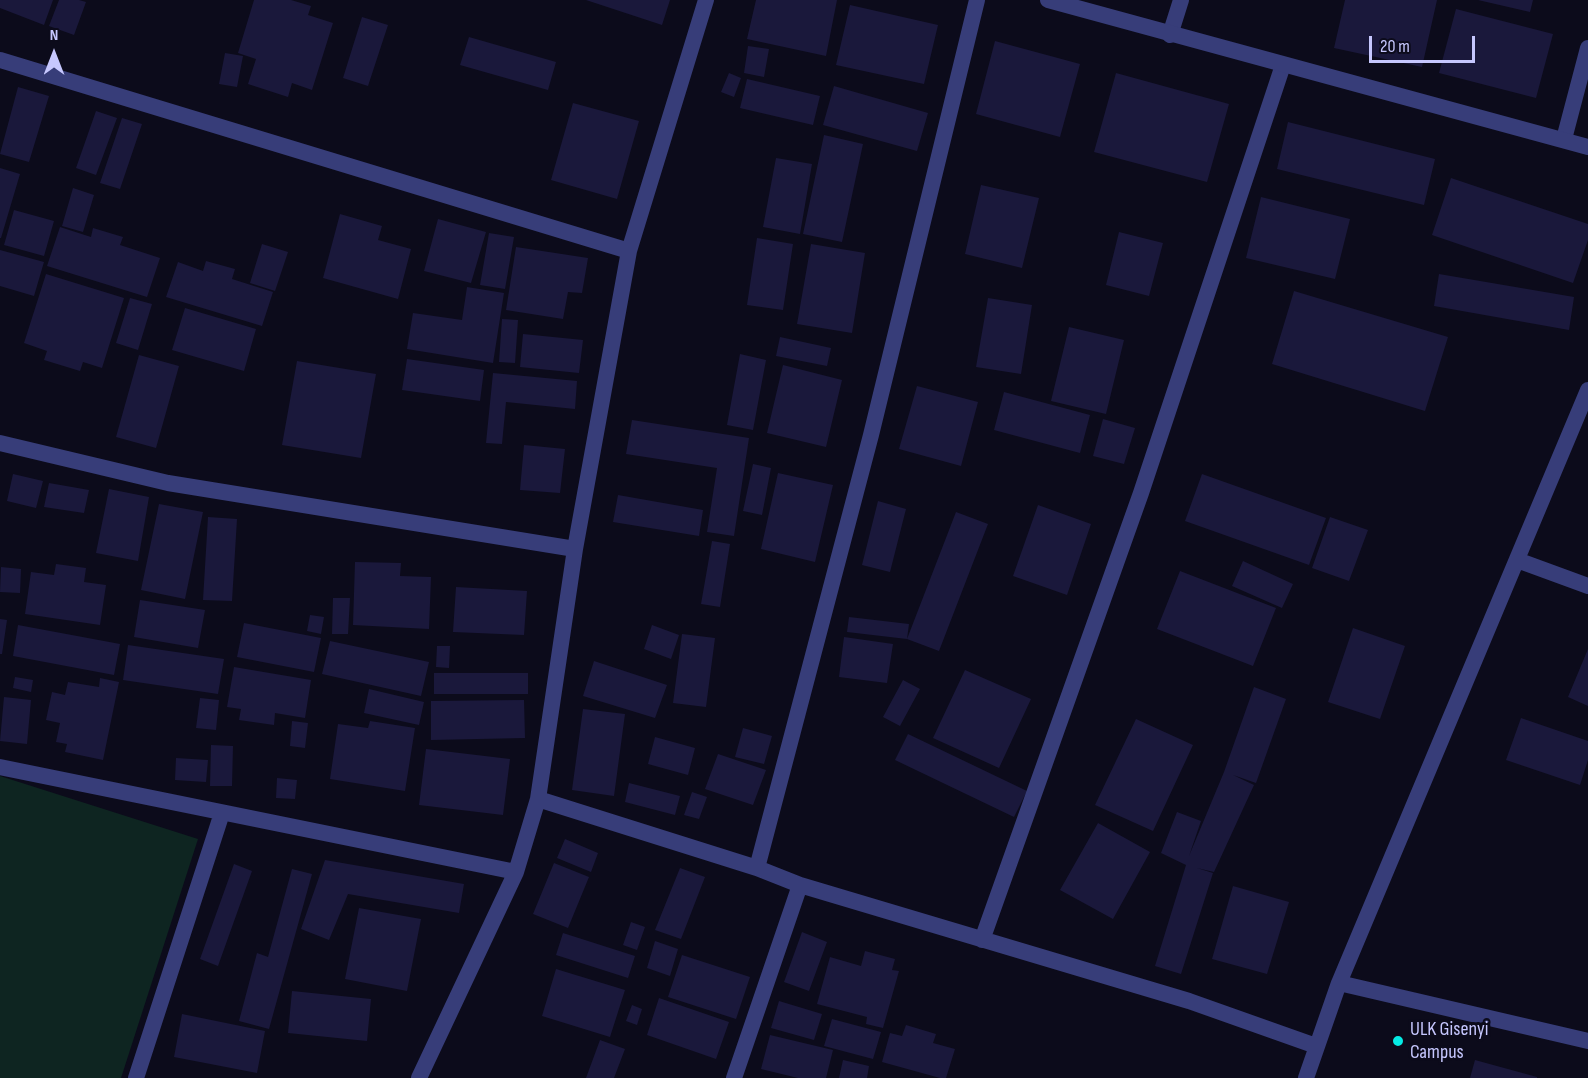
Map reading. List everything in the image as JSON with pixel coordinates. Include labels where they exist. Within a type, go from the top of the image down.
[{"type":"street","points":[[419,1078],[516,872],[538,799],[575,549],[629,251],[706,0]]},
{"type":"street","points":[[757,868],[871,435],[977,0]]},
{"type":"street","points":[[1048,0],[1588,147]]},
{"type":"street","points":[[1170,35],[1181,0]]},
{"type":"street","points":[[1564,140],[1588,48]]},
{"type":"street","points":[[0,60],[629,251]]},
{"type":"street","points":[[982,940],[1141,492],[1283,64]]},
{"type":"street","points":[[1306,1078],[1339,983],[1588,390]]},
{"type":"street","points":[[0,443],[168,483],[575,549]]},
{"type":"street","points":[[1517,560],[1588,586]]},
{"type":"street","points":[[0,767],[516,872]]},
{"type":"street","points":[[538,799],[757,868],[800,885],[1189,1001],[1316,1046]]},
{"type":"street","points":[[136,1078],[222,813]]},
{"type":"street","points":[[734,1078],[800,885]]},
{"type":"street","points":[[1339,983],[1588,1041]]},
{"type":"green space","points":[[0,776],[198,839],[121,1078],[0,1078]]},
{"type":"building","points":[[0,0],[53,0],[44,25],[0,8]]},
{"type":"building","points":[[59,0],[86,2],[74,35],[49,26]]},
{"type":"building","points":[[254,0],[291,0],[311,6],[308,15],[333,23],[312,90],[292,83],[288,97],[248,84],[256,59],[238,53]]},
{"type":"building","points":[[586,0],[670,0],[662,25]]},
{"type":"building","points":[[756,0],[837,0],[826,56],[747,39]]},
{"type":"building","points":[[1345,0],[1437,0],[1422,67],[1334,48]]},
{"type":"building","points":[[1478,0],[1533,0],[1530,12]]},
{"type":"building","points":[[850,5],[938,25],[924,84],[836,65]]},
{"type":"building","points":[[1456,9],[1553,34],[1536,98],[1439,73]]},
{"type":"building","points":[[362,17],[388,25],[368,86],[343,78]]},
{"type":"building","points":[[469,37],[556,62],[548,90],[460,65]]},
{"type":"building","points":[[995,41],[1080,64],[1060,137],[976,114]]},
{"type":"building","points":[[748,46],[769,49],[764,77],[744,73]]},
{"type":"building","points":[[225,53],[243,56],[237,87],[219,84]]},
{"type":"building","points":[[729,73],[741,78],[734,97],[721,92]]},
{"type":"building","points":[[1116,73],[1229,104],[1207,182],[1094,152]]},
{"type":"building","points":[[747,79],[820,96],[813,125],[740,108]]},
{"type":"building","points":[[834,86],[928,113],[917,151],[823,125]]},
{"type":"building","points":[[18,87],[49,96],[29,162],[0,154]]},
{"type":"building","points":[[573,103],[639,121],[617,199],[551,180]]},
{"type":"building","points":[[96,111],[117,118],[96,175],[76,168]]},
{"type":"building","points":[[122,118],[142,124],[120,189],[100,183]]},
{"type":"building","points":[[1288,122],[1435,159],[1424,205],[1277,169]]},
{"type":"building","points":[[824,135],[863,144],[842,242],[803,234]]},
{"type":"building","points":[[776,158],[812,164],[800,234],[763,227]]},
{"type":"building","points":[[0,168],[20,174],[1,238],[0,238]]},
{"type":"building","points":[[1451,178],[1588,224],[1588,240],[1573,283],[1432,235]]},
{"type":"building","points":[[981,185],[1039,198],[1022,268],[965,254]]},
{"type":"building","points":[[73,188],[94,195],[83,232],[62,226]]},
{"type":"building","points":[[1261,197],[1350,219],[1335,279],[1246,258]]},
{"type":"building","points":[[14,210],[54,221],[44,256],[4,245]]},
{"type":"building","points":[[340,214],[382,226],[378,240],[411,249],[398,299],[323,278]]},
{"type":"building","points":[[438,219],[486,232],[471,283],[424,271]]},
{"type":"building","points":[[60,227],[91,237],[93,228],[123,237],[120,245],[160,258],[147,297],[47,266]]},
{"type":"building","points":[[1119,232],[1163,243],[1149,296],[1106,285]]},
{"type":"building","points":[[489,233],[514,237],[505,289],[480,285]]},
{"type":"building","points":[[757,238],[793,244],[783,310],[747,305]]},
{"type":"building","points":[[262,244],[288,252],[275,291],[250,283]]},
{"type":"building","points":[[811,244],[865,253],[852,333],[797,324]]},
{"type":"building","points":[[516,247],[588,258],[582,293],[568,292],[563,319],[506,310]]},
{"type":"building","points":[[0,250],[44,262],[34,296],[0,286]]},
{"type":"building","points":[[206,261],[235,269],[232,279],[273,292],[262,326],[166,297],[178,262],[203,271]]},
{"type":"building","points":[[46,274],[124,298],[102,368],[83,362],[80,371],[44,360],[47,351],[24,343]]},
{"type":"building","points":[[1439,274],[1574,297],[1569,330],[1434,306]]},
{"type":"building","points":[[467,287],[504,293],[493,363],[407,349],[413,313],[462,320]]},
{"type":"building","points":[[1294,291],[1448,337],[1425,411],[1272,364]]},
{"type":"building","points":[[130,298],[152,304],[138,350],[116,343]]},
{"type":"building","points":[[988,298],[1032,305],[1021,374],[976,367]]},
{"type":"building","points":[[185,308],[256,329],[244,371],[172,350]]},
{"type":"building","points":[[502,319],[518,320],[515,363],[499,362]]},
{"type":"building","points":[[1069,327],[1124,340],[1106,414],[1051,401]]},
{"type":"building","points":[[523,334],[583,340],[579,373],[520,367]]},
{"type":"building","points":[[780,337],[831,348],[827,366],[776,356]]},
{"type":"building","points":[[740,354],[766,360],[753,430],[727,425]]},
{"type":"building","points":[[139,355],[179,366],[156,448],[116,437]]},
{"type":"building","points":[[407,359],[484,370],[480,401],[402,390]]},
{"type":"building","points":[[297,361],[376,374],[361,458],[282,445]]},
{"type":"building","points":[[783,365],[842,380],[826,447],[767,433]]},
{"type":"building","points":[[493,373],[577,381],[575,409],[506,402],[502,444],[486,443]]},
{"type":"building","points":[[917,386],[978,402],[961,466],[899,449]]},
{"type":"building","points":[[1004,392],[1090,415],[1080,453],[994,430]]},
{"type":"building","points":[[1103,419],[1135,428],[1124,464],[1093,456]]},
{"type":"building","points":[[632,420],[749,438],[734,536],[707,532],[717,468],[626,454]]},
{"type":"building","points":[[524,445],[565,449],[560,493],[520,490]]},
{"type":"building","points":[[753,464],[771,468],[762,515],[743,511]]},
{"type":"building","points":[[778,473],[833,485],[815,562],[761,549]]},
{"type":"building","points":[[13,474],[43,481],[36,508],[7,501]]},
{"type":"building","points":[[1202,474],[1326,518],[1309,565],[1185,521]]},
{"type":"building","points":[[49,483],[89,490],[84,513],[44,507]]},
{"type":"building","points":[[109,489],[149,497],[138,561],[96,553]]},
{"type":"building","points":[[618,495],[703,510],[699,536],[613,522]]},
{"type":"building","points":[[878,501],[906,509],[890,572],[862,565]]},
{"type":"building","points":[[159,504],[203,512],[185,599],[141,590]]},
{"type":"building","points":[[1038,505],[1091,524],[1067,595],[1013,576]]},
{"type":"building","points":[[956,512],[988,524],[939,651],[907,639]]},
{"type":"building","points":[[208,517],[237,519],[232,601],[203,600]]},
{"type":"building","points":[[1330,517],[1368,530],[1349,581],[1312,568]]},
{"type":"building","points":[[712,541],[730,544],[720,607],[701,604]]},
{"type":"building","points":[[1243,561],[1293,584],[1282,608],[1232,586]]},
{"type":"building","points":[[355,562],[401,563],[400,576],[431,577],[429,629],[353,625]]},
{"type":"building","points":[[56,564],[86,568],[84,582],[106,585],[100,625],[25,614],[31,572],[54,575]]},
{"type":"building","points":[[1,567],[21,569],[20,593],[0,592]]},
{"type":"building","points":[[1180,571],[1276,608],[1253,666],[1157,629]]},
{"type":"building","points":[[456,587],[527,591],[524,635],[453,632]]},
{"type":"building","points":[[333,598],[350,598],[348,634],[332,634]]},
{"type":"building","points":[[140,600],[205,610],[198,648],[134,637]]},
{"type":"building","points":[[310,615],[324,617],[321,634],[307,631]]},
{"type":"building","points":[[849,617],[909,624],[907,639],[847,632]]},
{"type":"building","points":[[0,619],[7,620],[2,654],[0,654]]},
{"type":"building","points":[[244,623],[321,638],[314,672],[237,657]]},
{"type":"building","points":[[18,625],[120,644],[114,675],[13,656]]},
{"type":"building","points":[[652,625],[679,635],[671,659],[644,649]]},
{"type":"building","points":[[1353,628],[1405,646],[1380,719],[1328,702]]},
{"type":"building","points":[[682,634],[715,638],[706,707],[673,703]]},
{"type":"building","points":[[844,637],[893,644],[887,683],[839,677]]},
{"type":"building","points":[[330,641],[429,662],[421,696],[322,674]]},
{"type":"building","points":[[128,645],[224,659],[218,694],[123,680]]},
{"type":"building","points":[[437,646],[450,646],[449,668],[436,667]]},
{"type":"building","points":[[1588,649],[1588,706],[1568,697]]},
{"type":"building","points":[[594,661],[667,685],[655,718],[583,696]]},
{"type":"building","points":[[234,667],[311,680],[305,718],[275,713],[274,725],[239,720],[241,709],[227,707]]},
{"type":"building","points":[[965,670],[1031,699],[999,768],[933,738]]},
{"type":"building","points":[[434,673],[528,673],[528,694],[434,694]]},
{"type":"building","points":[[15,677],[33,680],[31,692],[13,688]]},
{"type":"building","points":[[100,678],[119,682],[103,760],[65,752],[67,744],[56,742],[60,723],[46,720],[52,692],[65,695],[68,682],[99,687]]},
{"type":"building","points":[[903,680],[920,689],[900,726],[883,717]]},
{"type":"building","points":[[1254,687],[1286,699],[1256,783],[1233,775],[1254,785],[1214,872],[1197,868],[1213,873],[1181,974],[1155,966],[1186,865],[1161,853],[1177,812],[1201,821],[1189,856],[1224,772]]},
{"type":"building","points":[[369,689],[424,702],[419,725],[364,713]]},
{"type":"building","points":[[4,697],[31,700],[27,744],[0,741]]},
{"type":"building","points":[[200,698],[219,700],[216,730],[196,728]]},
{"type":"building","points":[[524,700],[525,738],[431,740],[431,701]]},
{"type":"building","points":[[583,709],[625,714],[614,796],[572,790]]},
{"type":"building","points":[[1521,718],[1588,741],[1588,760],[1580,785],[1506,760]]},
{"type":"building","points":[[1136,719],[1193,745],[1153,831],[1095,805]]},
{"type":"building","points":[[292,721],[308,723],[305,748],[290,746]]},
{"type":"building","points":[[370,721],[415,728],[405,791],[330,779],[338,724],[368,728]]},
{"type":"building","points":[[743,728],[772,736],[764,764],[735,757]]},
{"type":"building","points":[[908,734],[1027,791],[1014,817],[895,760]]},
{"type":"building","points":[[655,737],[695,748],[688,775],[648,764]]},
{"type":"building","points":[[211,745],[233,746],[232,786],[210,786]]},
{"type":"building","points":[[426,749],[510,759],[503,815],[419,805]]},
{"type":"building","points":[[718,754],[766,770],[753,805],[705,789]]},
{"type":"building","points":[[176,758],[208,760],[206,782],[175,780]]},
{"type":"building","points":[[277,778],[297,780],[295,799],[276,798]]},
{"type":"building","points":[[629,783],[680,796],[675,815],[625,802]]},
{"type":"building","points":[[692,792],[707,797],[699,819],[684,815]]},
{"type":"building","points":[[1098,823],[1150,852],[1113,919],[1060,890]]},
{"type":"building","points":[[565,839],[598,853],[591,872],[557,858]]},
{"type":"building","points":[[325,860],[464,884],[459,913],[348,894],[329,940],[301,929]]},
{"type":"building","points":[[554,863],[589,877],[568,928],[533,914]]},
{"type":"building","points":[[234,864],[252,871],[218,966],[200,959]]},
{"type":"building","points":[[680,868],[705,877],[681,939],[655,930]]},
{"type":"building","points":[[292,869],[312,874],[269,1029],[239,1021],[257,953],[268,957]]},
{"type":"building","points":[[1233,886],[1289,902],[1267,974],[1212,959]]},
{"type":"building","points":[[359,908],[421,919],[407,991],[345,979]]},
{"type":"building","points":[[631,922],[645,927],[637,950],[623,945]]},
{"type":"building","points":[[802,932],[827,942],[809,991],[784,982]]},
{"type":"building","points":[[563,933],[635,956],[628,978],[556,955]]},
{"type":"building","points":[[655,941],[678,949],[670,976],[647,968]]},
{"type":"building","points":[[865,951],[895,959],[892,970],[899,971],[883,1028],[866,1024],[867,1017],[817,1004],[830,957],[861,966]]},
{"type":"building","points":[[682,955],[750,977],[736,1019],[668,997]]},
{"type":"building","points":[[556,969],[625,990],[610,1037],[542,1016]]},
{"type":"building","points":[[292,991],[371,999],[367,1041],[288,1033]]},
{"type":"building","points":[[659,998],[729,1022],[716,1059],[647,1035]]},
{"type":"building","points":[[779,1001],[822,1014],[814,1040],[771,1028]]},
{"type":"building","points":[[632,1005],[642,1009],[637,1025],[626,1021]]},
{"type":"building","points":[[182,1014],[265,1031],[257,1073],[174,1057]]},
{"type":"building","points":[[832,1019],[881,1032],[873,1059],[824,1046]]},
{"type":"building","points":[[906,1025],[936,1034],[933,1043],[955,1049],[946,1078],[882,1062],[890,1033],[902,1036]]},
{"type":"building","points":[[770,1035],[833,1050],[826,1078],[798,1078],[761,1069]]},
{"type":"building","points":[[600,1040],[625,1049],[614,1078],[586,1078]]},
{"type":"building","points":[[843,1060],[869,1066],[867,1078],[839,1078]]},
{"type":"building","points":[[1475,1060],[1537,1077],[1537,1078],[1470,1078]]},
{"type":"place","name":"ULK Gisenyi Campus","points":[[1398,1041]]}]
